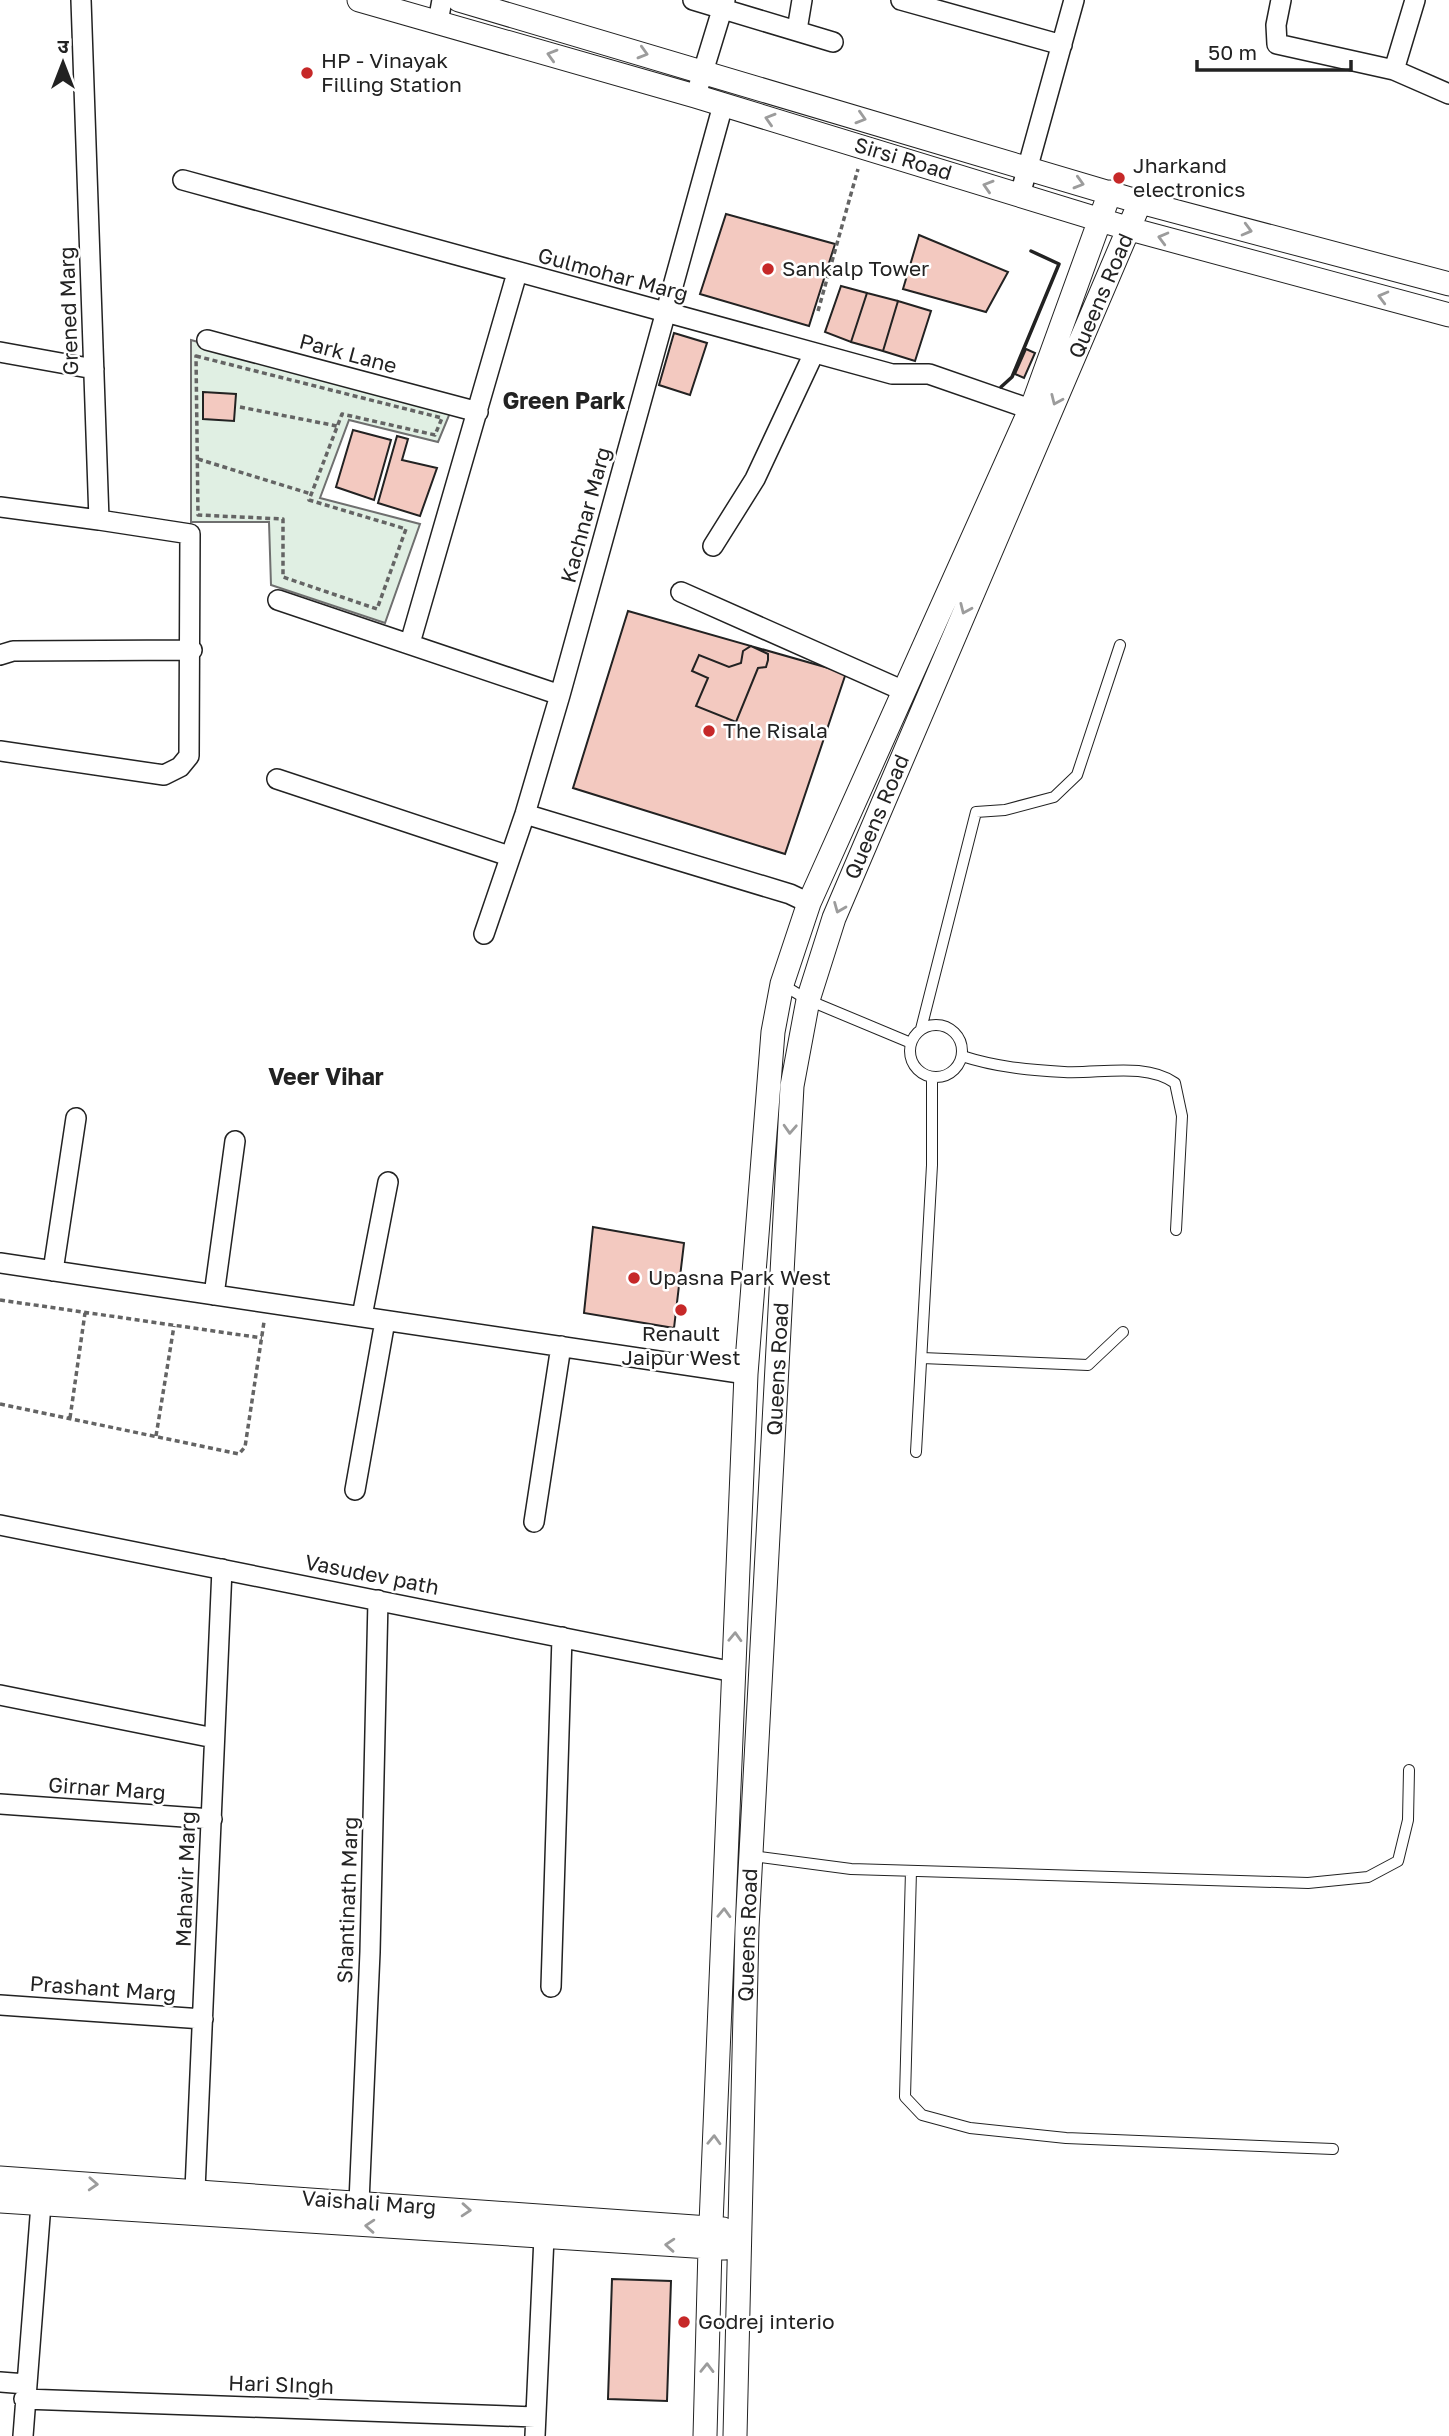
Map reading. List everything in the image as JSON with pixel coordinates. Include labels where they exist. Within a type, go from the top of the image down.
[{"type":"street","name":"Grened Marg","points":[[81,0],[99,520]]},
{"type":"street","name":"Sirsi Road","points":[[359,0],[440,11],[723,105],[1100,220],[1449,315]]},
{"type":"street","name":"Sirsi Road","points":[[460,0],[1140,202],[1449,284]]},
{"type":"street","points":[[693,0],[724,4],[833,42]]},
{"type":"street","points":[[797,30],[802,0]]},
{"type":"street","points":[[901,0],[1062,45]]},
{"type":"street","points":[[1020,195],[1074,0]]},
{"type":"street","points":[[1281,0],[1276,25],[1277,44],[1394,70],[1449,93]]},
{"type":"street","points":[[1394,70],[1415,0]]},
{"type":"street","points":[[695,96],[724,4]]},
{"type":"street","name":"Kachnar Marg","points":[[484,934],[525,814],[560,695],[723,105]]},
{"type":"street","name":"Gulmohar Marg","points":[[184,180],[892,374],[929,374],[1030,410]]},
{"type":"street","name":"Queens Road","points":[[705,2436],[710,2238],[746,1374],[766,1082],[782,984],[809,903],[1030,410],[1110,192]]},
{"type":"street","name":"Queens Road","points":[[735,2436],[738,2240],[751,1856],[792,1086],[808,1000],[834,918],[912,730],[1140,202]]},
{"type":"street","points":[[410,643],[517,273]]},
{"type":"street","name":"Park Lane","points":[[206,340],[478,412]]},
{"type":"street","points":[[0,352],[94,369]]},
{"type":"street","points":[[713,545],[755,479],[814,353]]},
{"type":"street","points":[[0,507],[190,534],[192,650],[189,756],[180,767],[164,775],[0,751]]},
{"type":"street","points":[[681,593],[904,691]]},
{"type":"street","points":[[278,600],[560,695]]},
{"type":"street","points":[[0,655],[13,651],[192,650]]},
{"type":"street","points":[[277,779],[509,856]]},
{"type":"street","points":[[525,814],[790,894],[809,903]]},
{"type":"street","points":[[53,1271],[76,1118]]},
{"type":"street","points":[[214,1295],[235,1141]]},
{"type":"street","points":[[362,1316],[388,1182]]},
{"type":"street","points":[[0,1263],[746,1374]]},
{"type":"street","points":[[355,1490],[385,1321]]},
{"type":"street","points":[[534,1522],[561,1346]]},
{"type":"street","name":"Vasudev path","points":[[0,1525],[734,1672]]},
{"type":"street","name":"Mahavir Marg","points":[[195,2190],[222,1569]]},
{"type":"street","name":"Shantinath Marg","points":[[359,2202],[370,1952],[378,1600]]},
{"type":"street","points":[[551,1987],[562,1637]]},
{"type":"street","points":[[0,1695],[214,1738]]},
{"type":"street","name":"Girnar Marg","points":[[0,1804],[212,1819]]},
{"type":"street","name":"Prashant Marg","points":[[0,2005],[204,2019]]},
{"type":"street","name":"Vaishali Marg","points":[[0,2178],[41,2192],[544,2237],[710,2238]]},
{"type":"street","name":"Vaishali Marg","points":[[0,2201],[41,2192],[195,2190],[359,2202],[738,2240]]},
{"type":"street","points":[[23,2436],[41,2192]]},
{"type":"street","points":[[535,2426],[544,2237]]},
{"type":"street","name":"Hari SIngh","points":[[0,2382],[25,2391],[535,2426]]},
{"type":"lane","points":[[921,1028],[938,1024],[955,1031],[960,1038],[962,1056],[955,1070],[932,1077],[916,1068],[910,1052],[911,1043],[921,1028],[976,811],[1005,810],[1054,797],[1077,775],[1120,645]]},
{"type":"lane","points":[[782,984],[808,1000],[911,1043]]},
{"type":"lane","points":[[962,1056],[997,1067],[1066,1072],[1144,1072],[1165,1076],[1175,1083],[1182,1116],[1176,1230]]},
{"type":"lane","points":[[916,1452],[932,1165],[932,1077]]},
{"type":"lane","points":[[922,1358],[1088,1364],[1123,1332]]},
{"type":"lane","points":[[727,1853],[851,1869],[1308,1883],[1368,1877],[1398,1861],[1408,1820],[1409,1770]]},
{"type":"lane","points":[[911,1871],[905,2097],[922,2115],[970,2128],[1066,2138],[1333,2149]]},
{"type":"path","points":[[817,311],[864,147]]},
{"type":"path","points":[[196,356],[442,418],[435,435],[342,414],[311,494],[309,500],[406,529],[377,609],[283,577],[283,519],[198,515],[198,459],[196,356]]},
{"type":"path","points":[[240,407],[337,426]]},
{"type":"path","points":[[198,459],[311,494]]},
{"type":"path","points":[[0,1300],[262,1338],[245,1447],[239,1454],[0,1404]]},
{"type":"path","points":[[70,1418],[85,1313]]},
{"type":"path","points":[[156,1436],[174,1326]]},
{"type":"green space","points":[[191,340],[450,413],[438,442],[349,420],[320,498],[420,524],[385,623],[271,585],[269,522],[191,522]]},
{"type":"building","name":"Sankalp Tower","points":[[726,214],[835,244],[809,326],[700,294]]},
{"type":"building","points":[[919,235],[1008,272],[986,312],[903,289]]},
{"type":"building","points":[[841,286],[867,293],[851,342],[825,332]]},
{"type":"building","points":[[867,293],[898,301],[883,351],[851,342]]},
{"type":"building","points":[[898,301],[931,311],[915,361],[883,351]]},
{"type":"building","points":[[674,333],[707,343],[690,395],[659,385]]},
{"type":"building","points":[[1026,349],[1035,353],[1024,378],[1015,374]]},
{"type":"building","points":[[203,392],[236,394],[234,421],[203,419]]},
{"type":"building","points":[[353,430],[391,440],[374,500],[336,487]]},
{"type":"building","points":[[397,436],[408,439],[402,460],[437,468],[420,516],[378,503]]},
{"type":"building","name":"The Risala","points":[[628,611],[846,673],[785,854],[573,788]]},
{"type":"building","points":[[751,646],[768,654],[768,660],[766,667],[758,668],[736,722],[696,706],[708,678],[692,671],[699,655],[729,667],[741,663],[743,651]]},
{"type":"building","name":"Upasna Park West","points":[[593,1227],[684,1243],[674,1328],[584,1313]]},
{"type":"building","points":[[612,2279],[671,2281],[667,2401],[608,2399]]},
{"type":"wall","points":[[1001,387],[1012,377],[1059,264],[1031,251]]},
{"type":"place","name":"HP - Vinayak Filling Station","points":[[307,73]]},
{"type":"place","name":"Jharkand electronics","points":[[1119,178]]},
{"type":"place","name":"Sankalp Tower","points":[[768,269]]},
{"type":"place","name":"The Risala","points":[[709,731]]},
{"type":"place","name":"Upasna Park West","points":[[634,1278]]},
{"type":"place","name":"Renault Jaipur West","points":[[681,1310]]},
{"type":"place","name":"Godrej interio","points":[[684,2322]]},
{"type":"district","name":"Green Park","points":[[564,401]]},
{"type":"district","name":"Veer Vihar","points":[[326,1077]]}]
